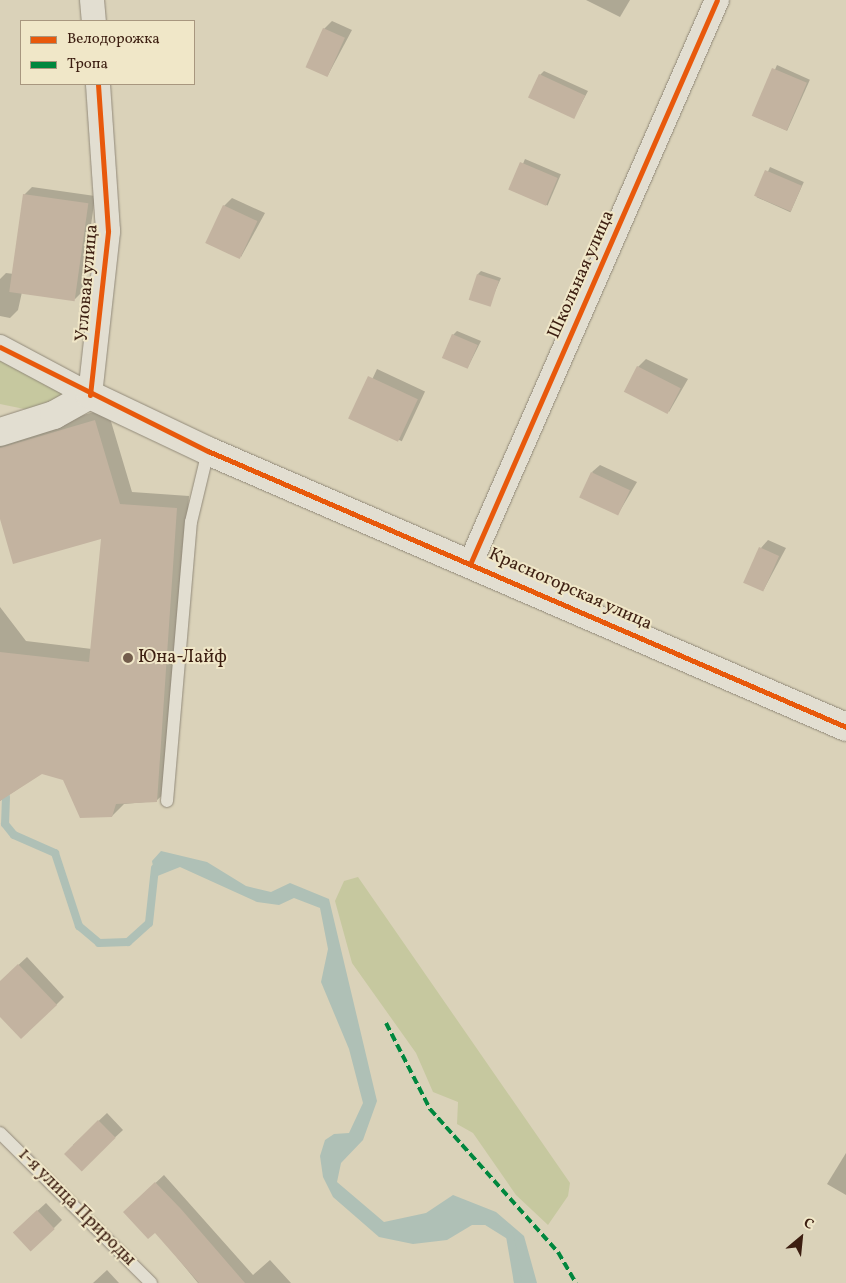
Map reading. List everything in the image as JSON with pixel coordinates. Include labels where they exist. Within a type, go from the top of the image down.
[{"type":"street","points":[[92,0],[94,20]]},
{"type":"street","name":"Школьная улица","points":[[471,562],[717,0]]},
{"type":"street","name":"Угловая улица","points":[[90,394],[108,231],[98,85]]},
{"type":"street","points":[[0,347],[90,394]]},
{"type":"street","points":[[0,432],[54,415],[90,394]]},
{"type":"street","name":"Красногорская улица","points":[[90,394],[208,451],[471,562],[846,727]]},
{"type":"lane","points":[[167,800],[191,522],[208,451]]},
{"type":"lane","name":"1-я улица Природы","points":[[0,1133],[151,1283]]},
{"type":"green space","points":[[0,356],[73,394],[39,412],[0,404]]},
{"type":"green space","points":[[358,877],[570,1183],[568,1196],[548,1225],[516,1195],[473,1133],[457,1124],[458,1102],[433,1092],[416,1053],[352,963],[335,901],[344,881]]},
{"type":"shaded area","points":[[161,851],[207,862],[246,886],[271,892],[290,883],[329,899],[377,1101],[363,1140],[341,1163],[337,1182],[384,1222],[426,1213],[453,1195],[496,1212],[524,1236],[537,1283],[514,1283],[510,1236],[493,1225],[472,1225],[447,1240],[413,1244],[379,1237],[333,1197],[323,1177],[320,1156],[325,1140],[334,1134],[349,1133],[363,1103],[349,1049],[321,982],[328,949],[320,908],[294,898],[279,905],[257,902],[180,867],[155,877],[152,861]]},
{"type":"building","points":[[323,28],[345,38],[327,77],[306,67]]},
{"type":"building","points":[[772,68],[807,83],[787,131],[752,116]]},
{"type":"building","points":[[539,74],[585,96],[574,119],[528,98]]},
{"type":"building","points":[[520,162],[558,178],[546,206],[508,190]]},
{"type":"building","points":[[765,170],[802,186],[791,211],[754,196]]},
{"type":"building","points":[[23,194],[88,203],[75,301],[9,292]]},
{"type":"building","points":[[223,205],[257,221],[240,259],[205,243]]},
{"type":"building","points":[[477,274],[499,281],[491,307],[469,300]]},
{"type":"building","points":[[452,334],[478,345],[468,369],[442,358]]},
{"type":"building","points":[[637,366],[681,388],[667,414],[624,392]]},
{"type":"building","points":[[368,376],[418,399],[398,442],[348,419]]},
{"type":"building","name":"Юна-Лайф","points":[[95,420],[120,504],[177,508],[157,802],[116,804],[112,817],[80,818],[63,780],[42,774],[0,801],[0,652],[89,662],[101,539],[13,564],[0,519],[0,448]]},
{"type":"building","points":[[591,472],[630,490],[618,516],[579,497]]},
{"type":"building","points":[[759,547],[779,556],[763,592],[743,583]]},
{"type":"building","points":[[18,964],[57,1005],[21,1039],[0,1017],[0,981]]},
{"type":"building","points":[[98,1120],[116,1138],[82,1172],[64,1154]]},
{"type":"building","points":[[155,1182],[245,1283],[199,1283],[155,1233],[148,1239],[123,1212]]},
{"type":"building","points":[[37,1210],[55,1229],[31,1252],[13,1233]]},
{"type":"waterway","points":[[6,797],[5,824],[14,835],[55,853],[79,926],[99,943],[128,942],[149,923],[155,868]]},
{"type":"waterway","points":[[488,1222],[510,1236],[518,1283]]},
{"type":"marked path","points":[[386,1023],[430,1109],[558,1252],[576,1283]]},
{"type":"cycle path","points":[[471,562],[717,0]]},
{"type":"cycle path","points":[[90,395],[108,231],[98,85]]},
{"type":"cycle path","points":[[0,347],[208,451],[846,727]]},
{"type":"place","name":"Юна-Лайф","points":[[128,658]]}]
